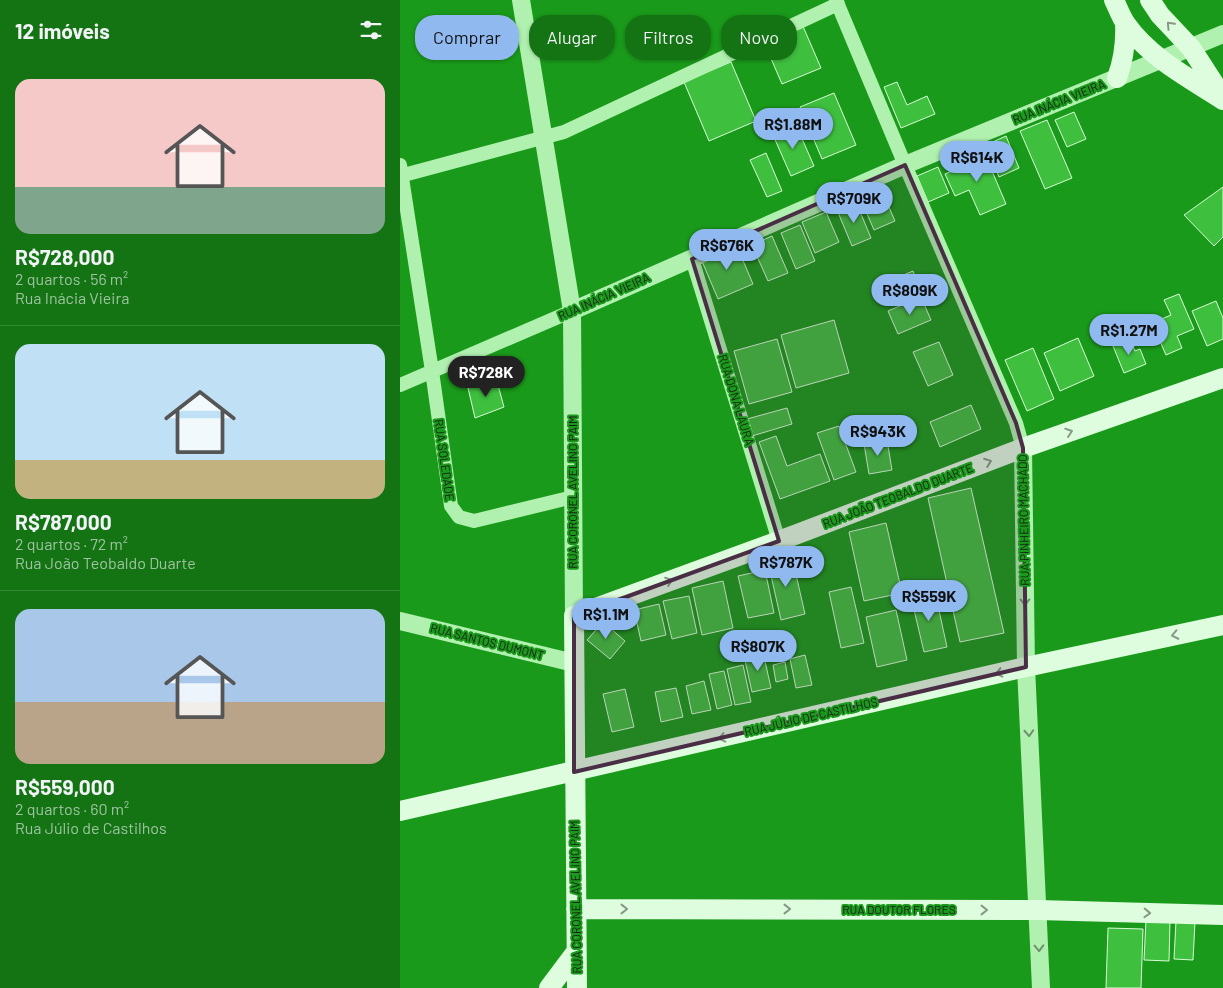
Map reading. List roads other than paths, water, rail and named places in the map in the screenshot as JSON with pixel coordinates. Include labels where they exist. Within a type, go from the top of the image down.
[{"type":"main road","points":[[1114,0],[1125,23],[1162,60],[1223,98]]},
{"type":"main road","points":[[1150,0],[1191,48],[1223,98]]},
{"type":"main road","points":[[1117,78],[1126,46],[1125,23]]},
{"type":"main road","name":"RUA JOÃO TEOBALDO DUARTE","points":[[574,616],[779,541],[1023,448],[1223,378]]},
{"type":"main road","name":"RUA CORONEL AVELINO PAIM","points":[[574,616],[574,772],[578,988]]},
{"type":"main road","name":"RUA JÚLIO DE CASTILHOS","points":[[400,811],[1026,667],[1223,625]]},
{"type":"main road","name":"RUA DOUTOR FLORES","points":[[576,909],[1038,910],[1223,915]]},
{"type":"main road","points":[[549,988],[576,952]]},
{"type":"street","name":"RUA CORONEL AVELINO PAIM","points":[[521,0],[572,312],[574,616]]},
{"type":"street","points":[[401,172],[564,132],[837,2]]},
{"type":"street","name":"RUA PINHEIRO MACHADO","points":[[837,2],[1016,423],[1023,448],[1026,667],[1041,988]]},
{"type":"street","name":"RUA INÁCIA VIEIRA","points":[[400,385],[572,312],[905,165],[1223,34]]},
{"type":"street","name":"RUA SOLEDADE","points":[[401,172],[451,506],[459,517],[474,521],[573,497]]},
{"type":"street","name":"RUA DONA LAURA","points":[[692,259],[779,541]]},
{"type":"street","name":"RUA SANTOS DUMONT","points":[[400,621],[574,664]]}]
